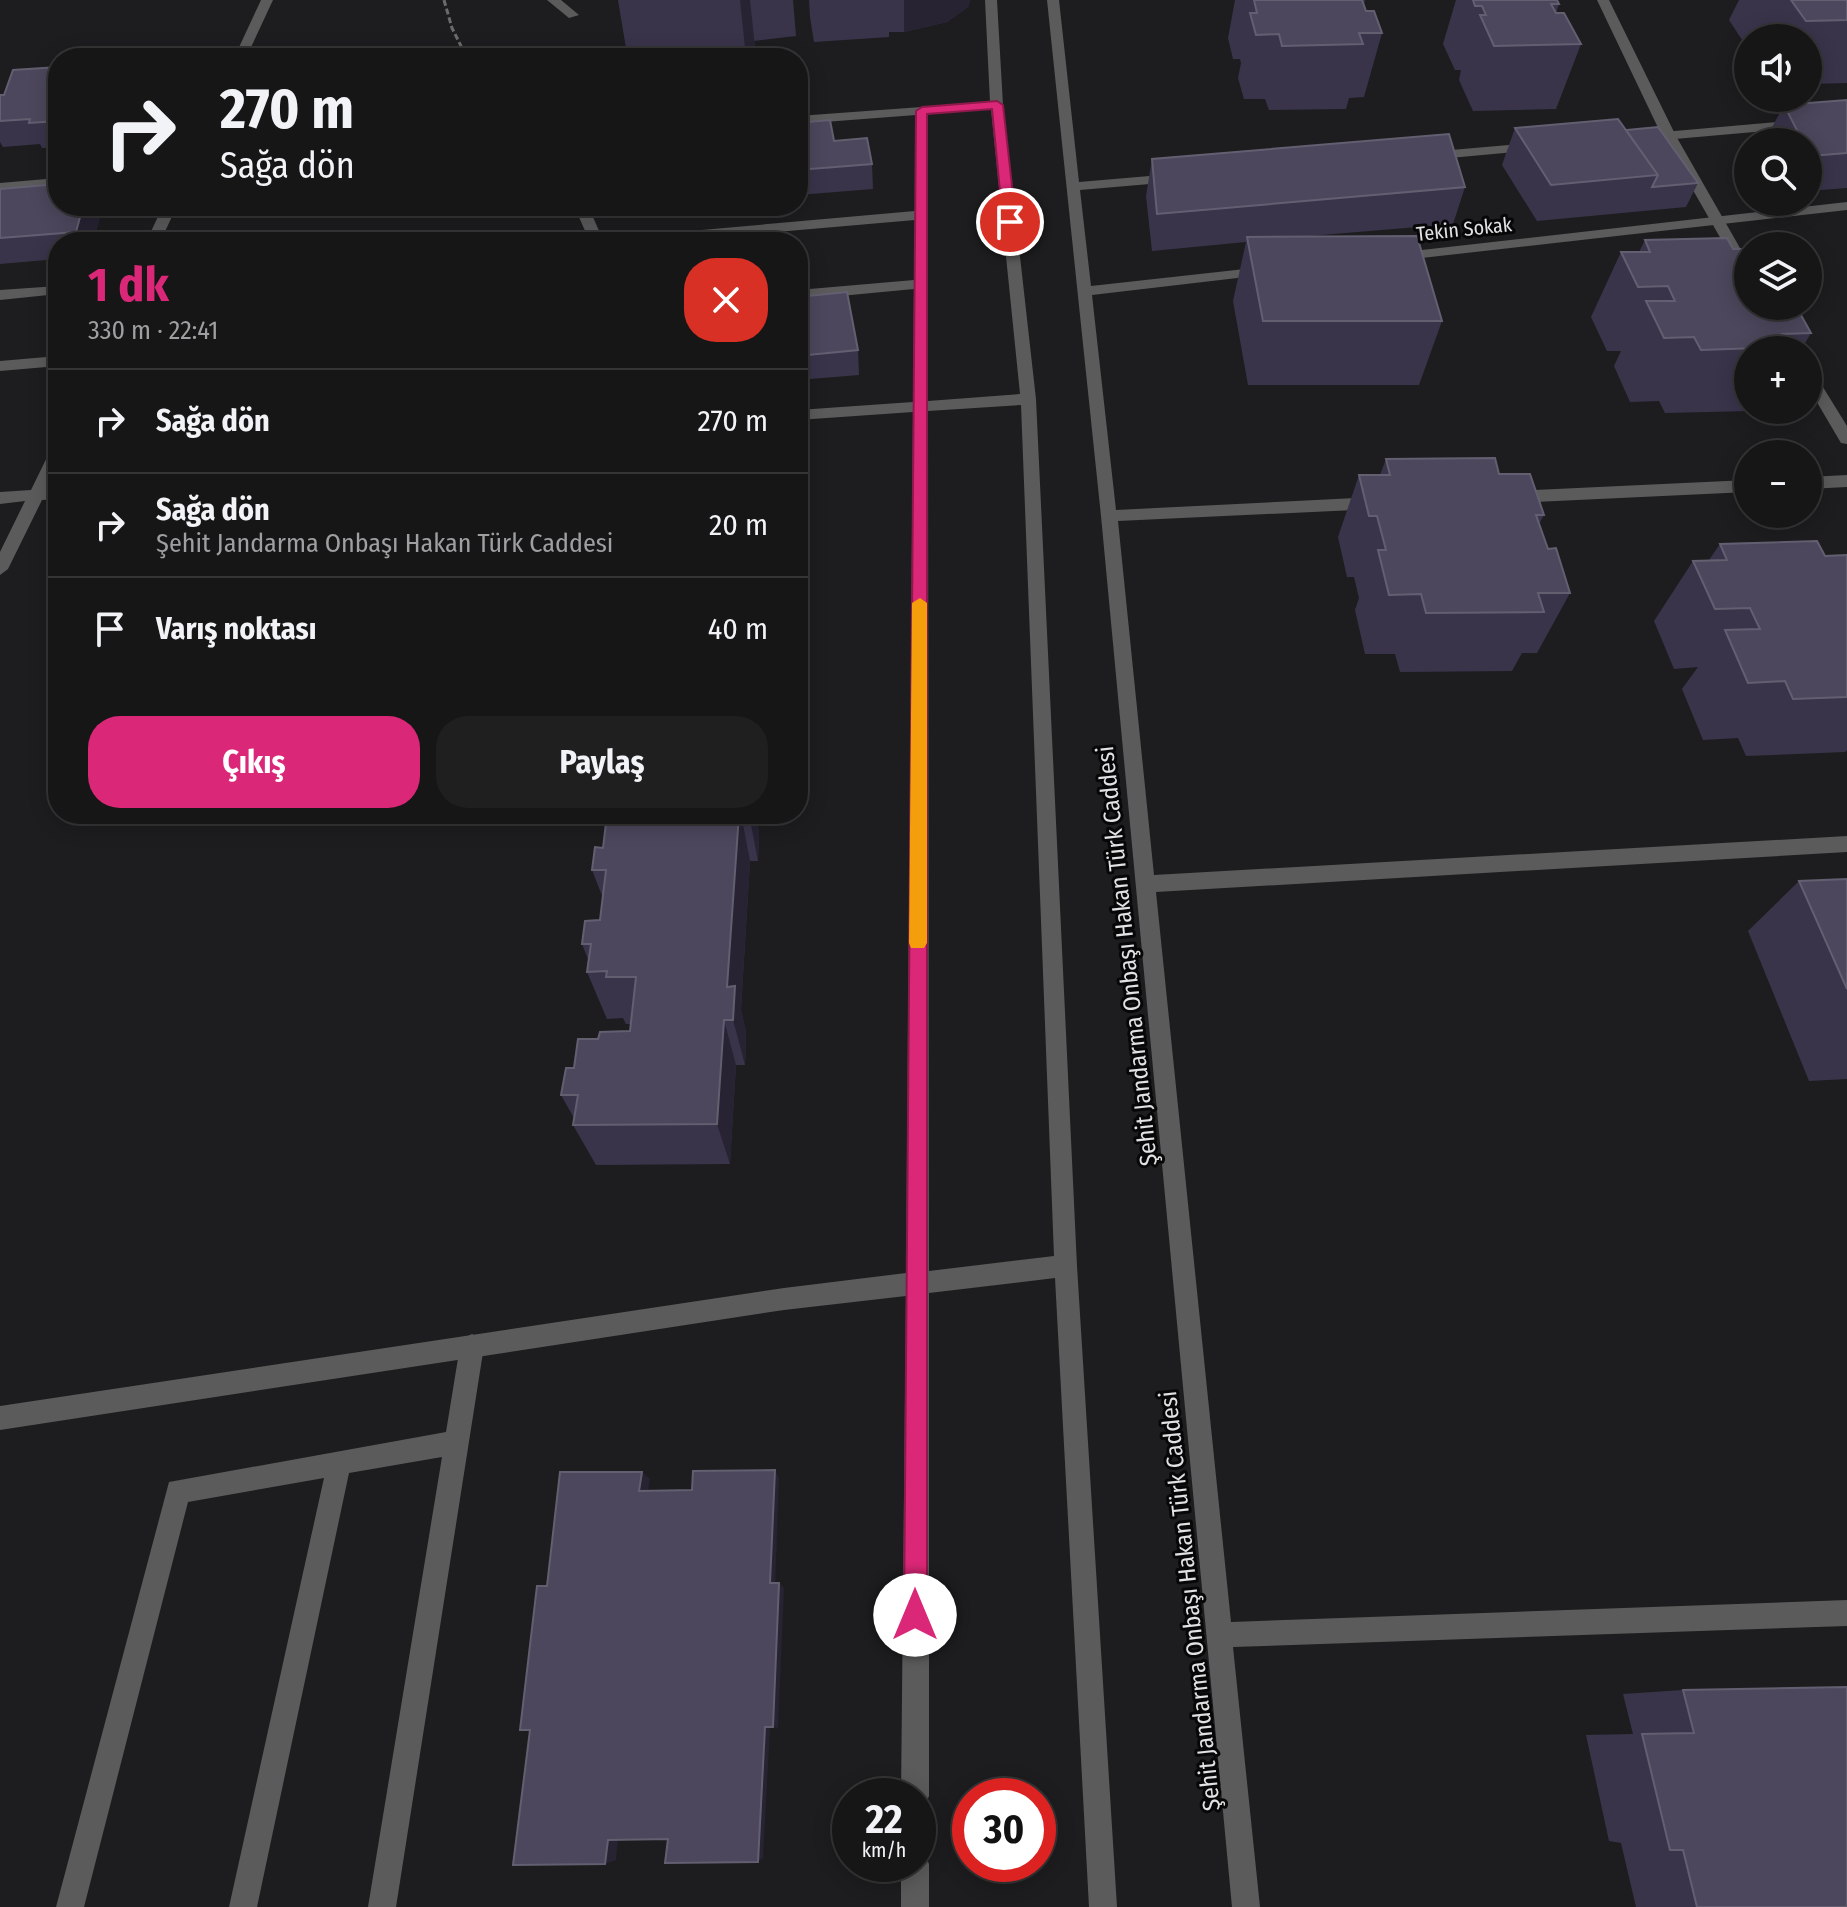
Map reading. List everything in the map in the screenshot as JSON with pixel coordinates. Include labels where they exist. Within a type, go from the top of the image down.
[{"type":"street","points":[[245,48],[267,0]]},
{"type":"street","points":[[553,0],[573,15]]},
{"type":"street","points":[[991,0],[997,105],[1028,399],[1066,1266],[1103,1907]]},
{"type":"street","name":"Şehit Jandarma Onbaşı Hakan Türk Caddesi","points":[[1053,0],[1109,516],[1246,1907]]},
{"type":"street","points":[[1603,0],[1669,136],[1734,250]]},
{"type":"street","points":[[808,119],[997,105]]},
{"type":"street","points":[[915,1778],[922,111]]},
{"type":"street","points":[[1638,138],[1847,120]]},
{"type":"street","points":[[1418,157],[1544,146]]},
{"type":"street","points":[[1074,186],[1183,177]]},
{"type":"street","points":[[0,187],[48,183]]},
{"type":"street","name":"Tekin Sokak","points":[[1385,258],[1847,206]]},
{"type":"street","points":[[726,232],[921,215]]},
{"type":"street","points":[[1084,291],[1274,270]]},
{"type":"street","points":[[808,294],[921,284]]},
{"type":"street","points":[[0,295],[48,291]]},
{"type":"street","points":[[0,366],[48,362]]},
{"type":"street","points":[[1822,397],[1847,439]]},
{"type":"street","points":[[808,414],[1028,399]]},
{"type":"street","points":[[0,569],[48,474]]},
{"type":"street","points":[[1822,482],[1847,481]]},
{"type":"street","points":[[1498,497],[1734,487]]},
{"type":"street","points":[[0,498],[48,494]]},
{"type":"street","points":[[1109,516],[1389,503]]},
{"type":"street","points":[[1146,884],[1847,844]]},
{"type":"street","points":[[0,1418],[784,1299],[1066,1266]]},
{"type":"street","points":[[382,1907],[472,1346]]},
{"type":"street","points":[[70,1907],[178,1491],[457,1442]]},
{"type":"street","points":[[243,1907],[339,1463]]},
{"type":"street","points":[[1220,1635],[1847,1613]]},
{"type":"street","points":[[915,1882],[915,1907]]},
{"type":"path","points":[[444,0],[462,48]]},
{"type":"building","points":[[1254,0],[1362,0],[1366,11],[1374,11],[1382,33],[1359,33],[1363,44],[1282,46],[1279,34],[1256,35],[1250,13],[1257,13]]},
{"type":"building","points":[[1473,0],[1557,0],[1559,4],[1551,4],[1556,13],[1564,13],[1581,44],[1494,46],[1480,15],[1486,15],[1482,6],[1475,6]]},
{"type":"building","points":[[1791,0],[1847,0],[1847,20],[1806,21]]},
{"type":"building","points":[[48,68],[48,122],[29,123],[30,119],[0,121],[0,95],[4,95],[13,70]]},
{"type":"building","points":[[1847,100],[1847,153],[1822,155],[1822,128],[1796,128],[1788,112],[1822,112],[1822,102]]},
{"type":"building","points":[[1618,119],[1658,175],[1551,185],[1515,128]]},
{"type":"building","points":[[830,120],[834,141],[867,138],[872,164],[808,169],[808,122]]},
{"type":"building","points":[[1658,127],[1698,183],[1652,187],[1658,175],[1626,130]]},
{"type":"building","points":[[1449,134],[1465,187],[1157,214],[1152,159]]},
{"type":"building","points":[[48,185],[48,216],[80,216],[76,232],[0,238],[0,189]]},
{"type":"building","points":[[1417,236],[1442,321],[1263,321],[1247,237]]},
{"type":"building","points":[[1727,238],[1734,249],[1734,320],[1804,320],[1811,333],[1734,336],[1734,349],[1701,350],[1694,337],[1664,338],[1646,301],[1675,301],[1668,286],[1638,287],[1621,252],[1650,252],[1645,240]]},
{"type":"building","points":[[847,292],[858,350],[808,355],[808,296]]},
{"type":"building","points":[[1495,458],[1499,474],[1530,474],[1544,515],[1536,515],[1548,549],[1556,548],[1570,593],[1538,593],[1544,612],[1426,613],[1421,594],[1389,595],[1378,550],[1386,550],[1377,516],[1369,516],[1359,475],[1390,475],[1386,459]]},
{"type":"building","points":[[1817,541],[1825,556],[1847,555],[1847,697],[1793,699],[1785,681],[1748,683],[1725,630],[1760,629],[1750,608],[1715,609],[1693,561],[1727,560],[1720,544]]},
{"type":"building","points":[[606,824],[738,824],[727,987],[735,986],[733,1020],[724,1020],[717,1124],[573,1125],[578,1095],[561,1095],[566,1068],[574,1068],[578,1039],[598,1039],[600,1032],[630,1031],[636,977],[606,977],[607,971],[587,972],[591,944],[582,944],[585,921],[600,920],[606,870],[592,870],[595,847],[603,848]]},
{"type":"building","points":[[1847,879],[1847,989],[1799,881]]},
{"type":"building","points":[[775,1470],[770,1583],[779,1583],[773,1727],[765,1727],[758,1862],[665,1863],[668,1839],[608,1840],[605,1864],[513,1865],[530,1730],[520,1730],[537,1586],[547,1586],[560,1472],[642,1472],[639,1491],[692,1490],[693,1471]]},
{"type":"building","points":[[1847,1687],[1847,1907],[1697,1907],[1683,1850],[1670,1850],[1642,1734],[1694,1733],[1683,1690]]},
{"type":"slow traffic","points":[[918,943],[920,603]]},
{"type":"route","points":[[915,1615],[922,111],[997,105],[1010,222]]}]
